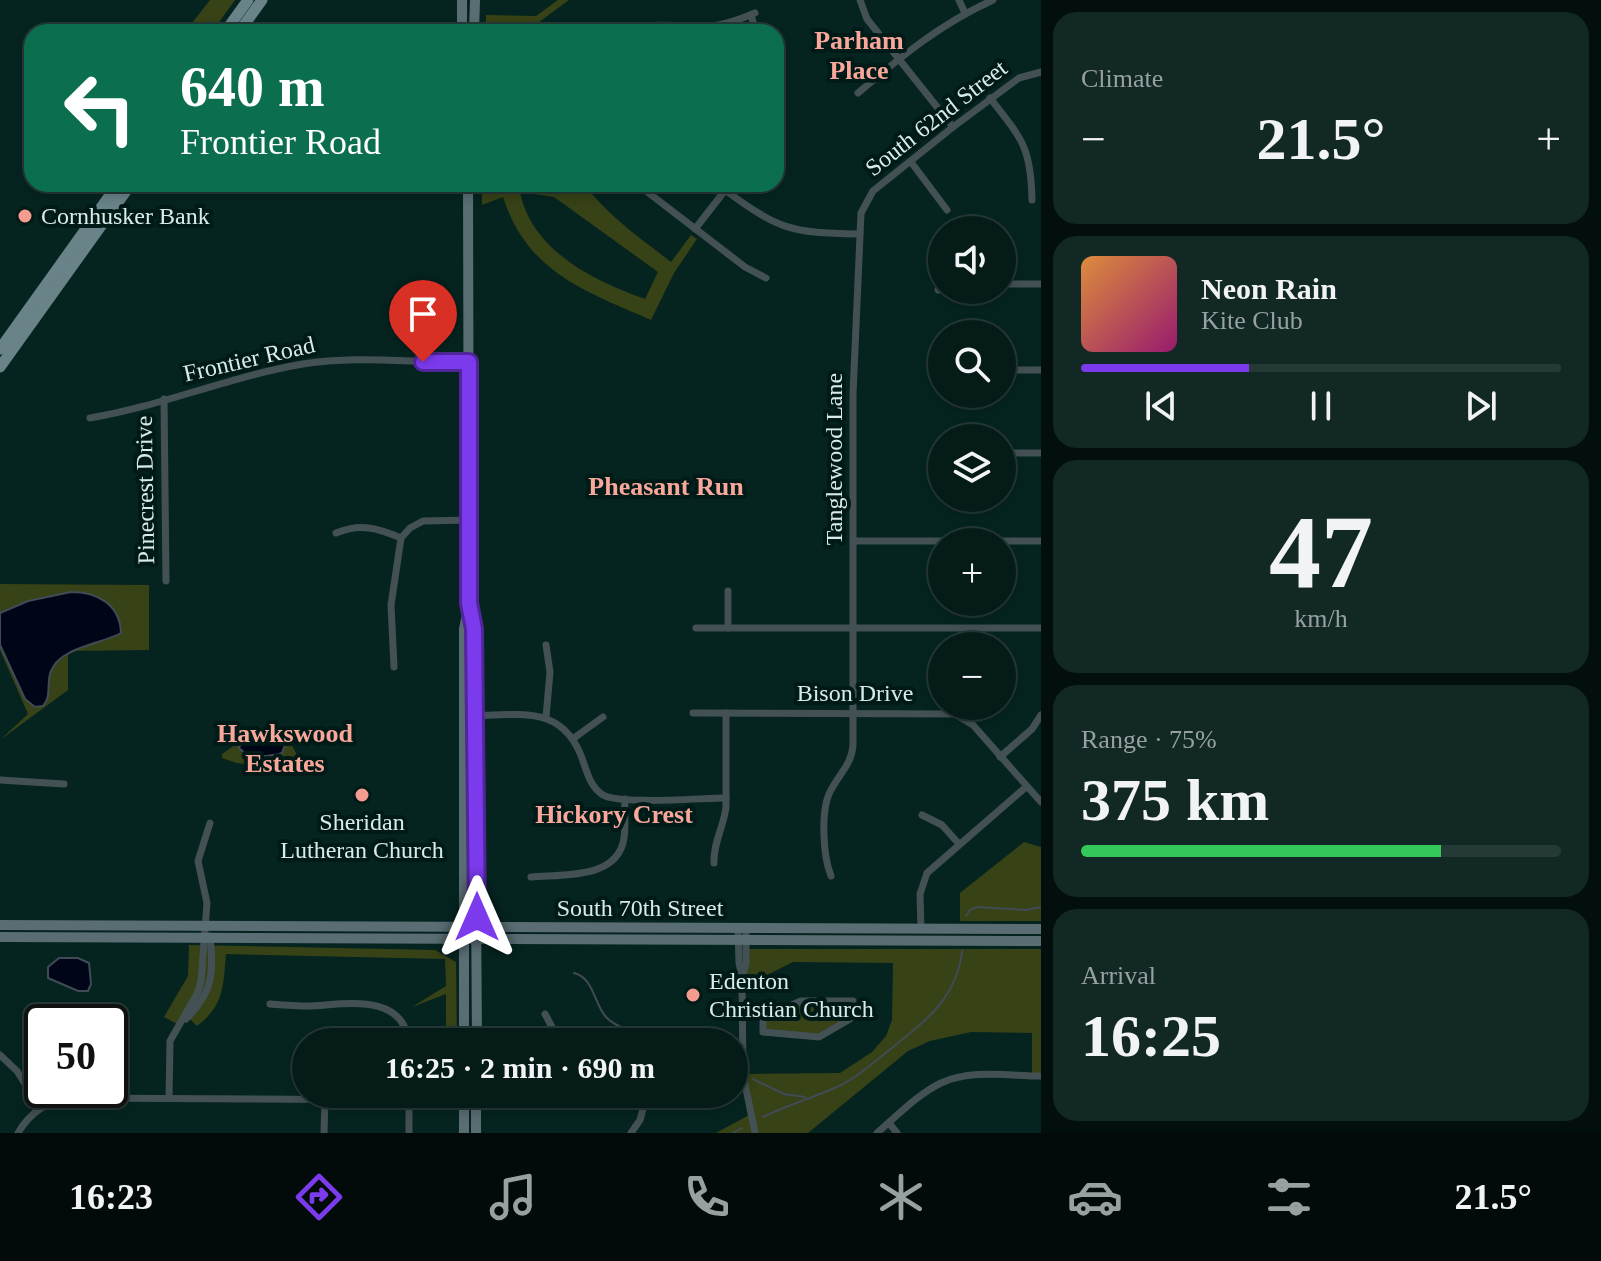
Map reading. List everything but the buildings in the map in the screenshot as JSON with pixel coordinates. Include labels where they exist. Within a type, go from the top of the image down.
[{"type":"main road","points":[[231,24],[248,0]]},
{"type":"main road","points":[[245,24],[262,0]]},
{"type":"main road","points":[[462,0],[462,24]]},
{"type":"main road","points":[[474,24],[475,0]]},
{"type":"main road","points":[[0,349],[112,192]]},
{"type":"main road","points":[[0,367],[125,192]]},
{"type":"main road","points":[[464,1028],[463,934],[474,623],[469,603],[468,192]]},
{"type":"main road","points":[[469,716],[477,934],[477,1028]]},
{"type":"main road","name":"South 70th Street","points":[[0,925],[206,926],[463,934]]},
{"type":"main road","name":"South 70th Street","points":[[0,937],[207,938],[742,928],[1041,929]]},
{"type":"main road","name":"South 70th Street","points":[[477,934],[742,940],[1041,941]]},
{"type":"main road","points":[[464,1108],[464,1133]]},
{"type":"main road","points":[[476,1108],[476,1133]]},
{"type":"street","points":[[860,0],[867,19],[953,127]]},
{"type":"street","points":[[959,0],[965,13]]},
{"type":"street","points":[[858,93],[933,33],[993,0]]},
{"type":"street","points":[[724,24],[753,14],[755,24]]},
{"type":"street","name":"South 62nd Street","points":[[862,206],[873,191],[990,98],[1026,74],[1041,72]]},
{"type":"street","points":[[990,98],[1025,145],[1031,164],[1032,200]]},
{"type":"street","points":[[911,162],[947,210]]},
{"type":"street","points":[[647,192],[745,267],[766,278]]},
{"type":"street","points":[[695,229],[724,192]]},
{"type":"street","points":[[734,192],[758,214],[781,226],[802,232],[858,234]]},
{"type":"street","name":"Tanglewood Lane","points":[[831,876],[825,854],[827,801],[832,787],[850,760],[853,713],[853,394],[859,285],[858,234],[862,206]]},
{"type":"street","points":[[1016,284],[1041,284]]},
{"type":"street","name":"Frontier Road","points":[[90,418],[307,363],[469,362]]},
{"type":"street","points":[[1016,370],[1041,370]]},
{"type":"street","name":"Pinecrest Drive","points":[[164,399],[166,581]]},
{"type":"street","points":[[1016,453],[1041,453]]},
{"type":"street","points":[[394,667],[391,605],[401,538],[410,528],[423,521],[469,520]]},
{"type":"street","points":[[336,533],[365,526],[401,538]]},
{"type":"street","points":[[853,541],[1041,541]]},
{"type":"street","points":[[728,591],[728,628]]},
{"type":"street","points":[[696,628],[1041,628]]},
{"type":"street","points":[[546,645],[550,672],[546,717]]},
{"type":"street","name":"Bison Drive","points":[[693,713],[955,714],[973,725],[1041,802]]},
{"type":"street","points":[[714,863],[726,798],[726,713]]},
{"type":"street","points":[[1000,757],[1032,729],[1041,715]]},
{"type":"street","points":[[469,716],[546,717],[559,723],[574,738],[592,784],[608,797],[726,798]]},
{"type":"street","points":[[574,738],[603,717]]},
{"type":"street","points":[[0,780],[64,784]]},
{"type":"street","points":[[921,941],[920,894],[931,868],[1026,787]]},
{"type":"street","points":[[531,877],[593,871],[609,864],[618,854],[623,841],[625,799]]},
{"type":"street","points":[[922,815],[942,825],[959,844]]},
{"type":"street","points":[[169,1098],[170,1044],[200,988],[207,938],[206,894],[198,861],[210,823]]},
{"type":"street","points":[[742,928],[742,1028]]},
{"type":"street","points":[[742,1013],[763,1013],[774,1013],[801,1001],[853,1001],[850,1019],[819,1037],[763,1032],[763,1013]]},
{"type":"street","points":[[270,1004],[310,1006],[347,1002],[377,1006],[392,1012],[404,1028]]},
{"type":"street","points":[[545,1014],[552,1028]]},
{"type":"street","points":[[0,1055],[13,1065],[24,1083]]},
{"type":"street","points":[[877,1133],[932,1089],[951,1079],[978,1075],[1041,1076]]},
{"type":"street","points":[[128,1098],[292,1099]]},
{"type":"street","points":[[748,1102],[755,1133]]},
{"type":"street","points":[[18,1133],[26,1120],[40,1108]]},
{"type":"street","points":[[324,1133],[325,1108]]},
{"type":"street","points":[[409,1108],[409,1133]]},
{"type":"street","points":[[631,1133],[643,1108]]},
{"type":"street","points":[[889,1123],[897,1133]]},
{"type":"green space","points":[[210,0],[235,0],[218,24],[191,24]]},
{"type":"green space","points":[[558,0],[569,0],[536,24],[486,24],[486,15],[536,16]]},
{"type":"green space","points":[[482,192],[520,192],[590,192],[614,216],[671,262],[691,235],[697,239],[674,273],[651,320],[561,276],[527,244],[503,197],[482,205]],"holes":[[[520,192],[554,197],[658,272],[645,299],[586,273],[551,247],[537,231]]]},
{"type":"green space","points":[[0,584],[149,585],[149,650],[68,651],[68,690],[0,740],[28,714],[0,650]]},
{"type":"green space","points":[[270,725],[283,731],[292,746],[299,762],[295,767],[288,769],[236,763],[222,758],[222,754],[245,738],[239,748],[254,756],[279,755],[281,740],[272,727],[265,727]]},
{"type":"green space","points":[[1024,842],[1041,847],[1041,921],[960,921],[960,893]]},
{"type":"green space","points":[[189,945],[435,950],[456,962],[457,1028],[446,1028],[446,994],[412,1007],[446,986],[445,959],[226,954],[218,1002],[197,1026],[188,1017],[179,1025],[164,1017],[188,976]]},
{"type":"green space","points":[[746,949],[1041,949],[1041,1076],[1032,1076],[1032,1033],[971,1032],[930,1041],[908,1051],[808,1133],[716,1133],[751,1114],[748,1074],[840,1073],[872,1052],[886,1036],[892,1020],[893,963],[793,962],[763,977],[742,977]]},
{"type":"green space","points":[[853,1001],[852,1015],[824,1035],[763,1032],[763,1013],[796,1002]]},
{"type":"water","points":[[71,592],[90,594],[112,607],[121,633],[63,656],[51,671],[46,702],[43,706],[35,707],[25,699],[0,645],[0,613],[28,601]]},
{"type":"water","points":[[272,727],[285,745],[282,753],[253,755],[239,748],[249,734]]},
{"type":"water","points":[[59,958],[78,958],[89,963],[91,984],[88,991],[78,991],[48,978],[48,967]]},
{"type":"waterway","points":[[966,916],[977,907],[1026,910],[1041,907]]},
{"type":"waterway","points":[[763,1117],[849,1081],[914,1030],[946,996],[959,968],[962,951]]},
{"type":"waterway","points":[[574,973],[586,980],[606,1017],[624,1028]]},
{"type":"waterway","points":[[753,1079],[784,1094],[805,1097]]},
{"type":"waterway","points":[[733,1133],[742,1128]]},
{"type":"place","name":"Cornhusker Bank","points":[[25,216]]},
{"type":"place","name":"Sheridan Lutheran Church","points":[[362,795]]},
{"type":"place","name":"Edenton Christian Church","points":[[693,995]]},
{"type":"district","name":"Parham Place","points":[[859,55]]},
{"type":"district","name":"Pheasant Run","points":[[666,486]]},
{"type":"district","name":"Hawkswood Estates","points":[[285,748]]},
{"type":"district","name":"Hickory Crest","points":[[614,814]]},
{"type":"route","points":[[423,362],[469,362],[469,603],[474,629],[477,917]]}]
